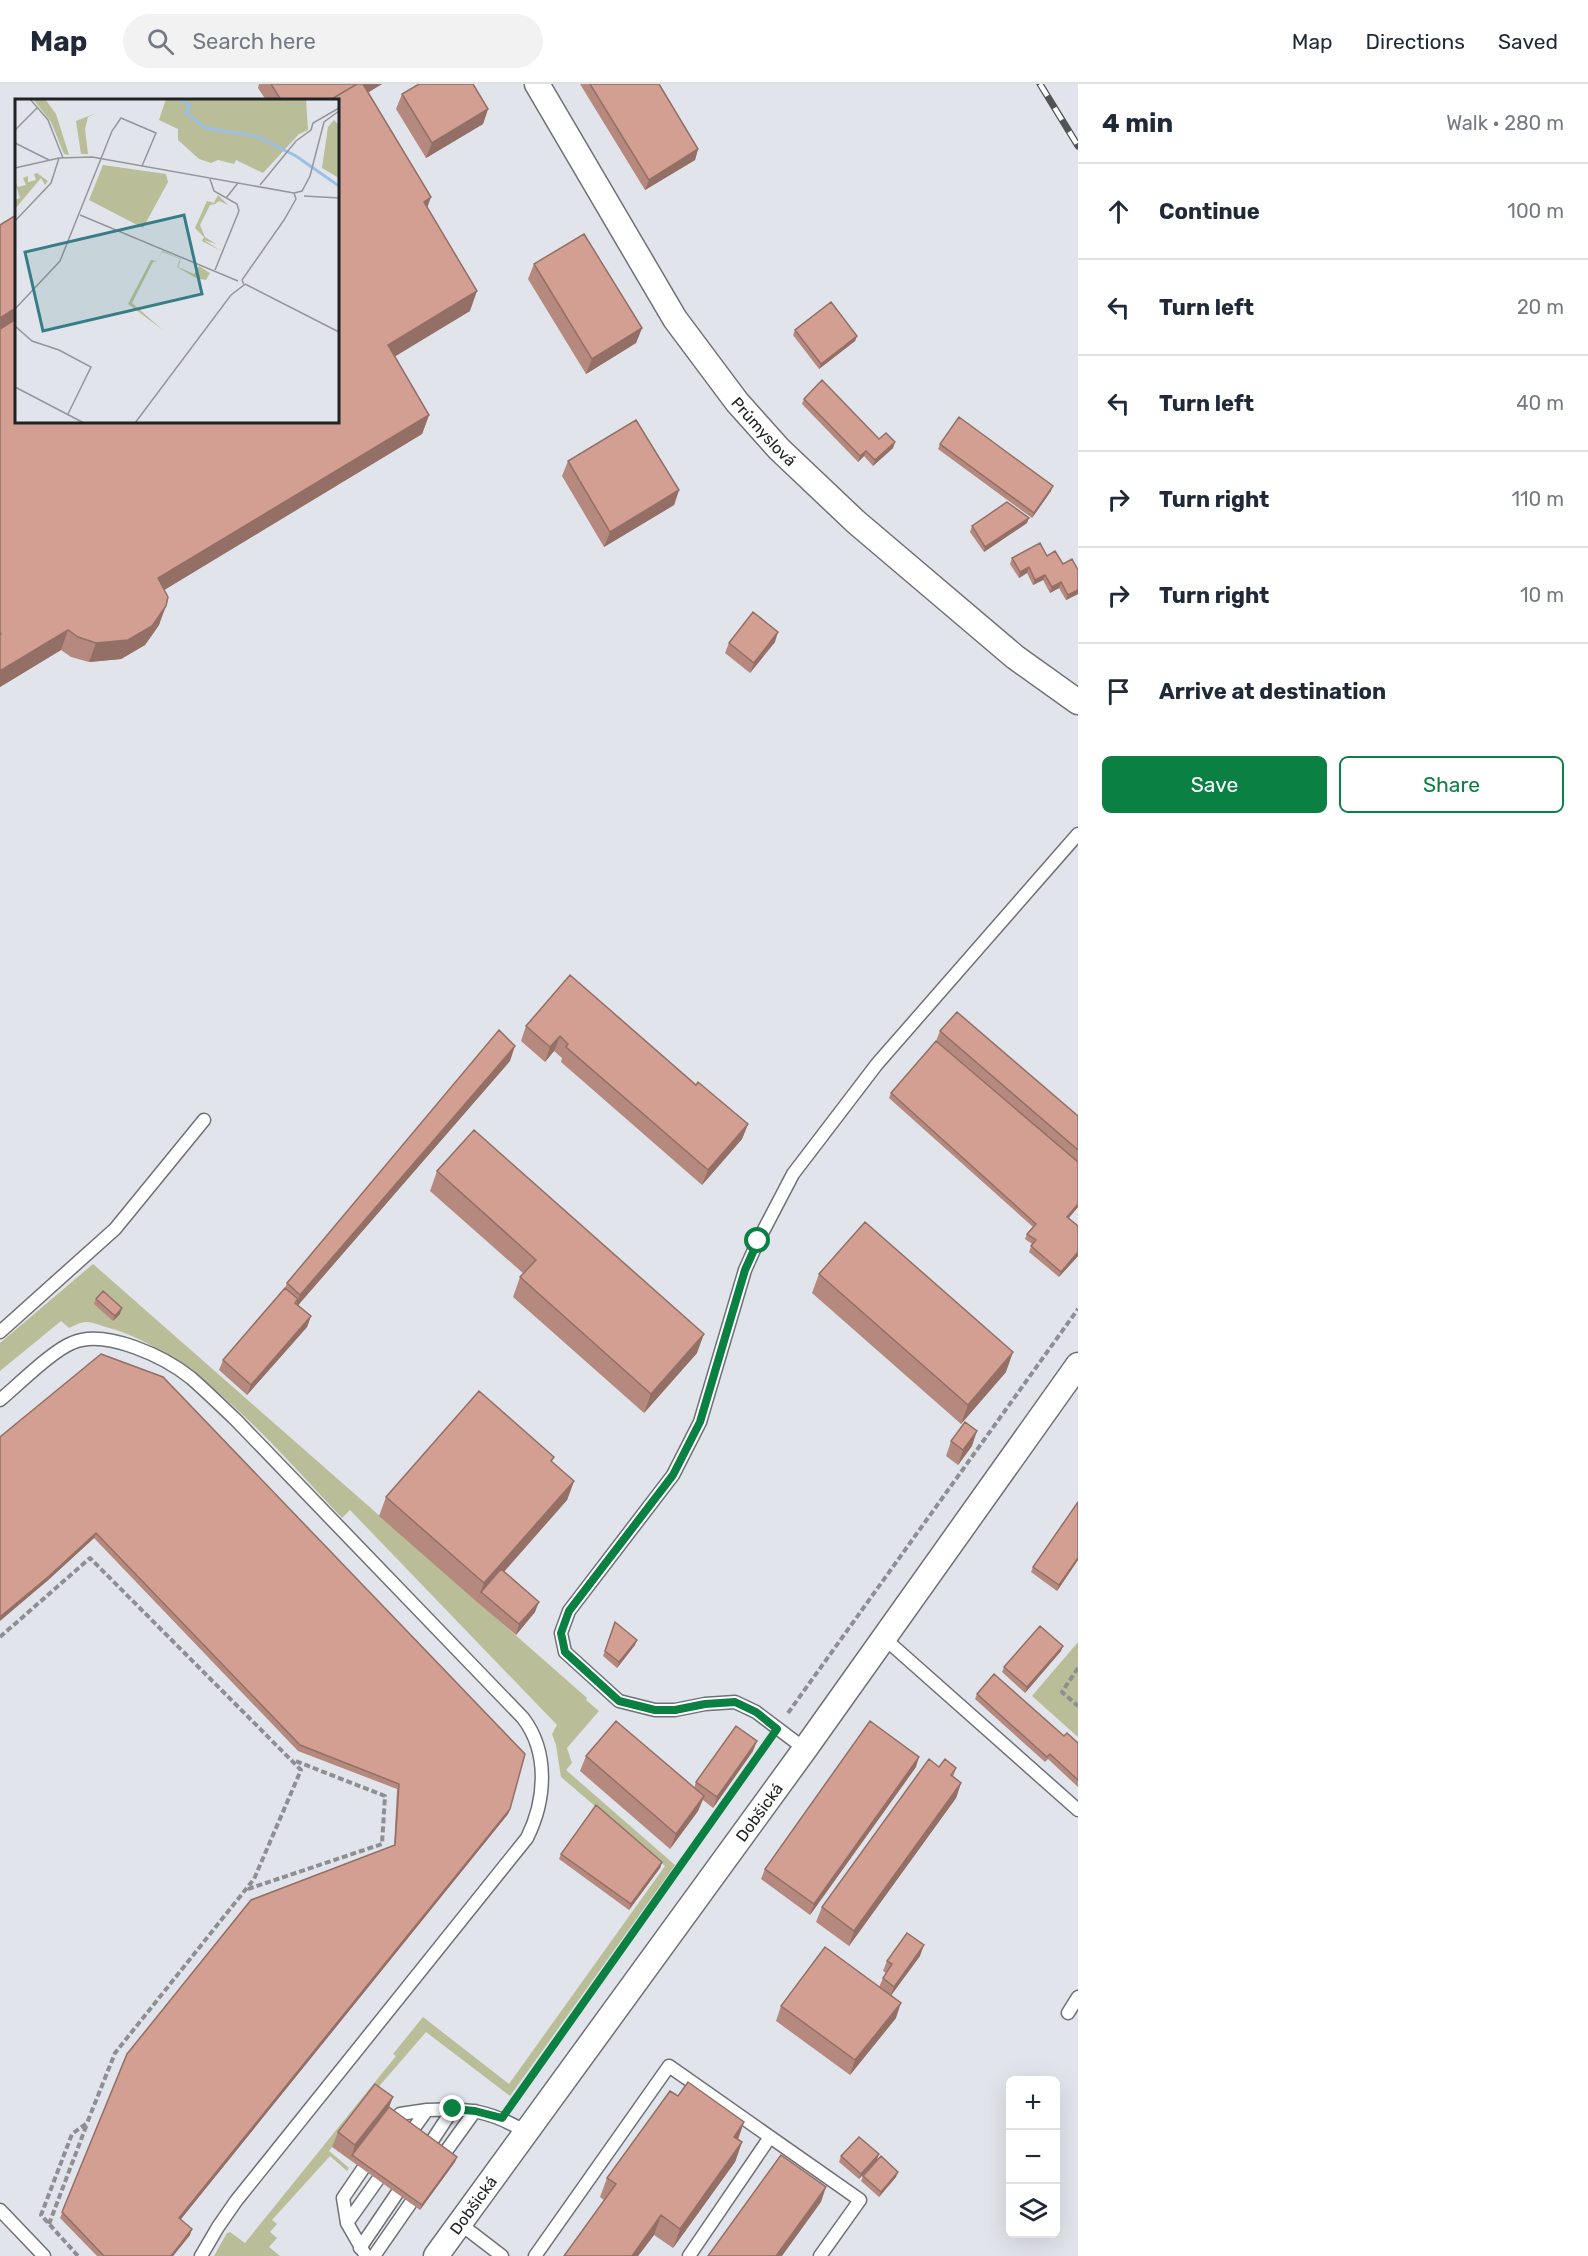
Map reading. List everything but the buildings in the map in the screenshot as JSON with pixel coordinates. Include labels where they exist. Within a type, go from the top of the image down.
[{"type":"street","name":"Průmyslová","points":[[537,84],[675,319],[737,402],[779,448],[856,522],[1006,650],[1078,702]]},
{"type":"street","name":"Dobšická","points":[[436,2256],[805,1749],[1078,1365]]},
{"type":"lane","points":[[805,1749],[756,1712],[735,1702],[705,1704],[675,1710],[655,1710],[619,1701],[565,1652],[561,1633],[569,1611],[673,1475],[700,1422],[745,1270],[793,1174],[877,1064],[1078,834]]},
{"type":"lane","points":[[0,1332],[115,1229],[204,1120]]},
{"type":"lane","points":[[0,1400],[63,1348],[81,1340],[94,1338],[110,1339],[160,1359],[189,1377],[235,1419],[523,1718],[538,1743],[542,1786],[535,1822],[527,1838],[236,2201],[201,2256]]},
{"type":"lane","points":[[884,1638],[1078,1810]]},
{"type":"lane","points":[[1068,2013],[1078,1997]]},
{"type":"lane","points":[[535,2256],[669,2066],[860,2200],[820,2256]]},
{"type":"lane","points":[[453,2109],[363,2252],[347,2223],[343,2198],[400,2114],[427,2110],[453,2109],[475,2111],[502,2118],[526,2132]]},
{"type":"lane","points":[[347,2223],[427,2110]]},
{"type":"lane","points":[[374,2256],[475,2111]]},
{"type":"lane","points":[[689,2256],[770,2137]]},
{"type":"lane","points":[[0,2210],[44,2256]]},
{"type":"lane","points":[[459,2223],[502,2256]]},
{"type":"path","points":[[584,2002],[1078,1309]]},
{"type":"path","points":[[0,1637],[90,1558],[301,1770],[254,1880],[115,2053],[49,2224]]},
{"type":"path","points":[[1078,1668],[1062,1692],[1078,1706]]},
{"type":"path","points":[[246,1890],[382,1844],[385,1796],[289,1758]]},
{"type":"path","points":[[78,2256],[41,2215],[72,2134],[87,2122]]},
{"type":"green space","points":[[93,1264],[587,1698],[586,1700],[599,1711],[567,1748],[572,1763],[566,1770],[675,1865],[510,2096],[426,2032],[369,2098],[329,2151],[349,2168],[347,2171],[330,2156],[272,2220],[277,2224],[270,2232],[277,2238],[269,2247],[280,2256],[214,2256],[227,2233],[230,2232],[245,2243],[396,2056],[393,2054],[423,2017],[509,2084],[665,1866],[561,1777],[552,1734],[557,1725],[350,1510],[342,1518],[237,1409],[177,1361],[145,1342],[113,1329],[86,1322],[69,1328],[61,1321],[0,1371],[0,1343]]},
{"type":"green space","points":[[1078,1642],[1078,1737],[1032,1696]]},
{"type":"railway","points":[[1040,84],[1078,146]]},
{"type":"route","points":[[453,2109],[475,2111],[502,2118],[777,1729],[756,1712],[735,1702],[705,1704],[675,1710],[655,1710],[619,1701],[565,1652],[561,1633],[569,1611],[673,1475],[700,1422],[745,1270],[758,1241]]}]
